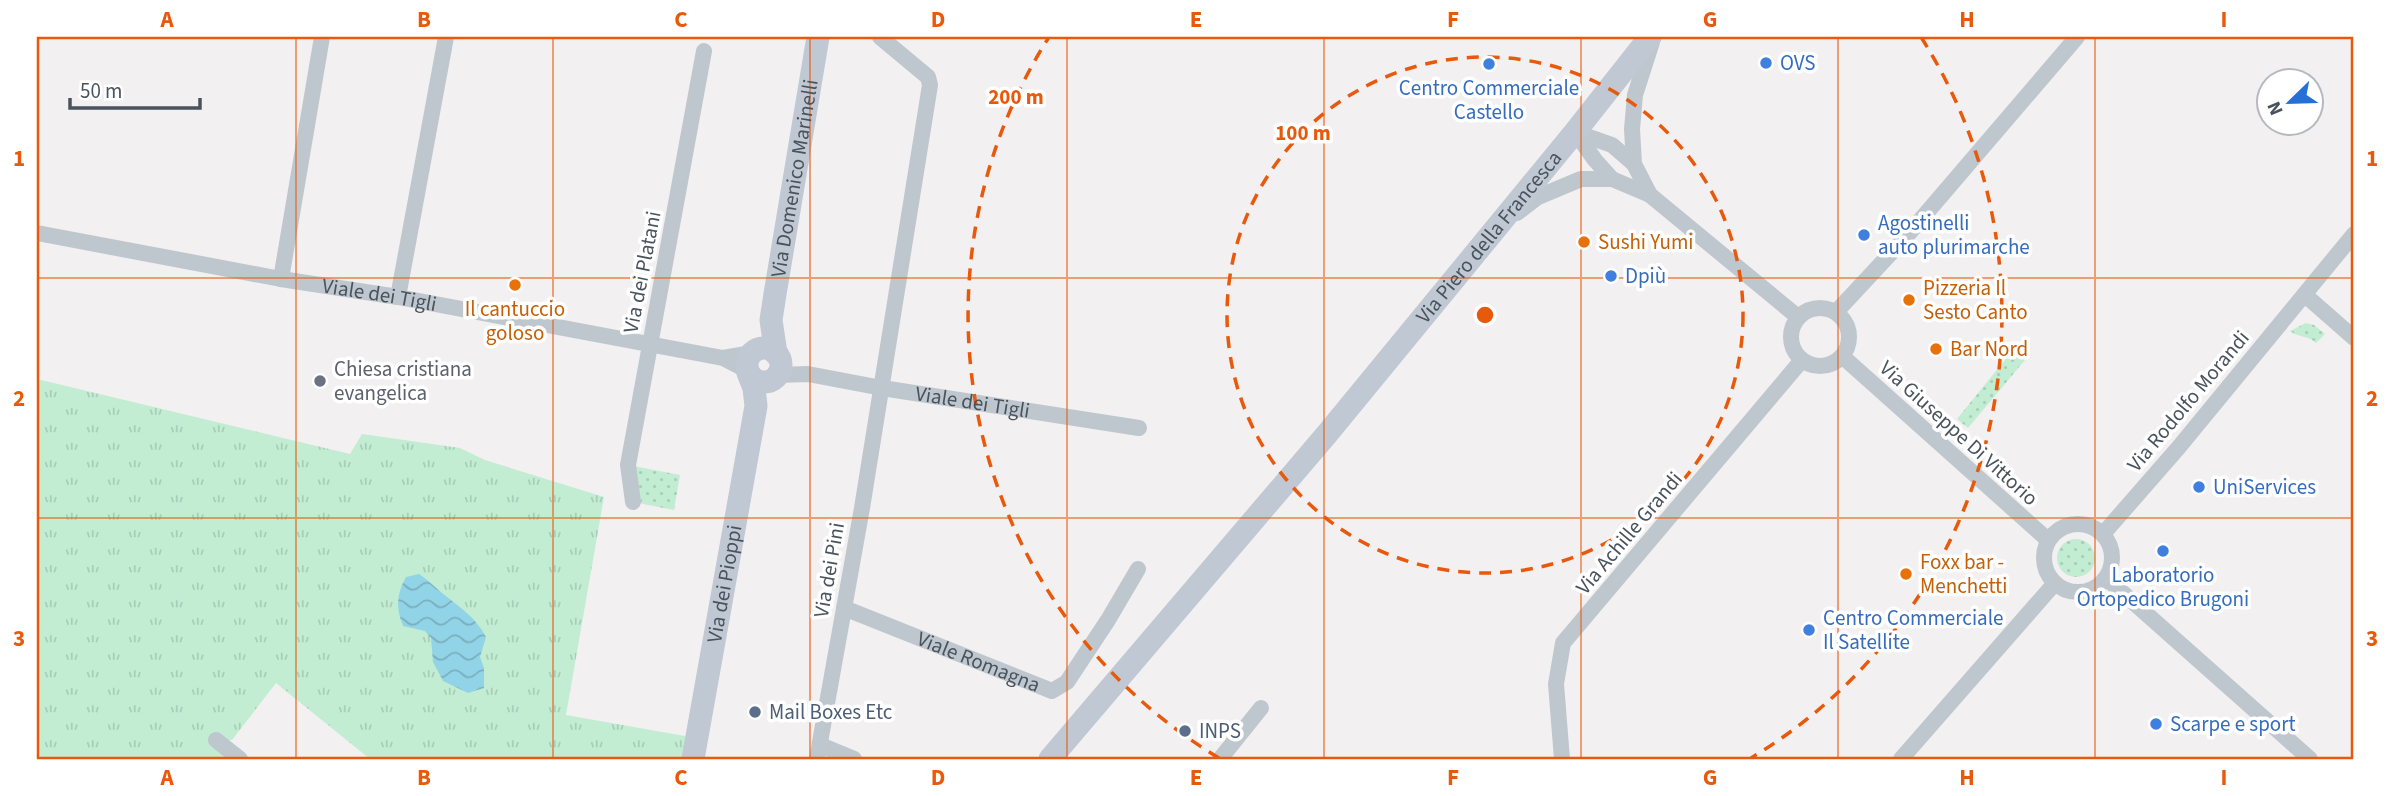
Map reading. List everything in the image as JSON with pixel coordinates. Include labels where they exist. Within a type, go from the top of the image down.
[{"type":"main road","name":"Via Domenico Marinelli","points":[[764,365],[818,37]]},
{"type":"main road","name":"Via Piero della Francesca","points":[[1050,759],[1327,434],[1652,37]]},
{"type":"main road","name":"Via dei Pioppi","points":[[693,759],[756,406],[754,388],[764,365]]},
{"type":"street","points":[[281,279],[322,37]]},
{"type":"street","points":[[398,297],[446,37]]},
{"type":"street","points":[[880,37],[928,77],[930,85],[882,388]]},
{"type":"street","points":[[1634,164],[1632,129],[1635,95],[1652,37]]},
{"type":"street","points":[[1836,313],[1905,238],[2077,37]]},
{"type":"street","name":"Via dei Platani","points":[[633,502],[628,465],[704,51]]},
{"type":"street","points":[[1575,132],[1612,145],[1634,164],[1650,195]]},
{"type":"street","points":[[1575,132],[1612,178],[1650,195],[1798,317]]},
{"type":"street","points":[[1494,231],[1538,197],[1581,179],[1612,178]]},
{"type":"street","name":"Viale dei Tigli","points":[[37,233],[281,279],[398,297],[882,388],[1139,428]]},
{"type":"street","name":"Via Rodolfo Morandi","points":[[2103,534],[2354,234]]},
{"type":"street","points":[[2305,295],[2354,338]]},
{"type":"street","points":[[1821,307],[1836,313],[1844,319],[1848,328],[1847,348],[1842,356],[1827,366],[1809,365],[1791,344],[1793,325],[1798,317],[1812,308],[1821,307]]},
{"type":"street","name":"Via Giuseppe Di Vittorio","points":[[1842,356],[2048,540]]},
{"type":"street","name":"Via Achille Grandi","points":[[1562,759],[1556,684],[1563,643],[1802,360]]},
{"type":"street","name":"Via dei Pini","points":[[818,752],[882,388]]},
{"type":"street","points":[[2074,523],[2085,524],[2103,534],[2112,553],[2112,562],[2106,578],[2087,591],[2076,592],[2054,583],[2045,570],[2043,560],[2048,540],[2054,532],[2074,523]]},
{"type":"street","name":"Viale Romagna","points":[[844,608],[1052,691],[1067,682],[1138,569]]},
{"type":"street","points":[[2106,578],[2310,759]]},
{"type":"street","points":[[1901,759],[2054,583]]},
{"type":"street","points":[[1220,759],[1261,708]]},
{"type":"street","points":[[216,740],[240,759]]},
{"type":"street","points":[[818,752],[854,759]]},
{"type":"green space","points":[[2306,323],[2314,325],[2325,334],[2316,343],[2290,331]]},
{"type":"green space","points":[[2013,350],[2025,360],[1968,428],[1957,419]]},
{"type":"green space","points":[[37,379],[350,454],[362,434],[460,448],[485,460],[604,497],[566,715],[696,738],[693,759],[370,759],[276,683],[232,740],[217,740],[240,759],[37,759]]},
{"type":"green space","points":[[628,465],[680,475],[674,510],[633,502]]},
{"type":"green space","points":[[2076,539],[2089,545],[2095,558],[2089,571],[2076,577],[2063,571],[2057,558],[2063,545]]},
{"type":"water","points":[[419,574],[468,614],[486,637],[480,657],[484,668],[484,688],[468,693],[443,681],[433,662],[431,638],[425,631],[403,626],[398,607],[400,590],[406,577]]},
{"type":"place","name":"OVS","points":[[1766,63]]},
{"type":"place","name":"Centro Commerciale Castello","points":[[1489,64]]},
{"type":"place","name":"Agostinelli auto plurimarche","points":[[1864,235]]},
{"type":"place","name":"Sushi Yumi","points":[[1584,242]]},
{"type":"place","name":"Dpiù","points":[[1611,276]]},
{"type":"place","name":"Il cantuccio goloso","points":[[515,285]]},
{"type":"place","name":"Pizzeria Il Sesto Canto","points":[[1909,300]]},
{"type":"place","name":"Bar Nord","points":[[1936,349]]},
{"type":"place","name":"Chiesa cristiana evangelica","points":[[320,381]]},
{"type":"place","name":"UniServices","points":[[2199,487]]},
{"type":"place","name":"Laboratorio Ortopedico Brugoni","points":[[2163,551]]},
{"type":"place","name":"Foxx bar - Menchetti","points":[[1906,574]]},
{"type":"place","name":"Centro Commerciale Il Satellite","points":[[1809,630]]},
{"type":"place","name":"Mail Boxes Etc","points":[[755,712]]},
{"type":"place","name":"Scarpe e sport","points":[[2156,724]]},
{"type":"place","name":"INPS","points":[[1185,731]]}]
